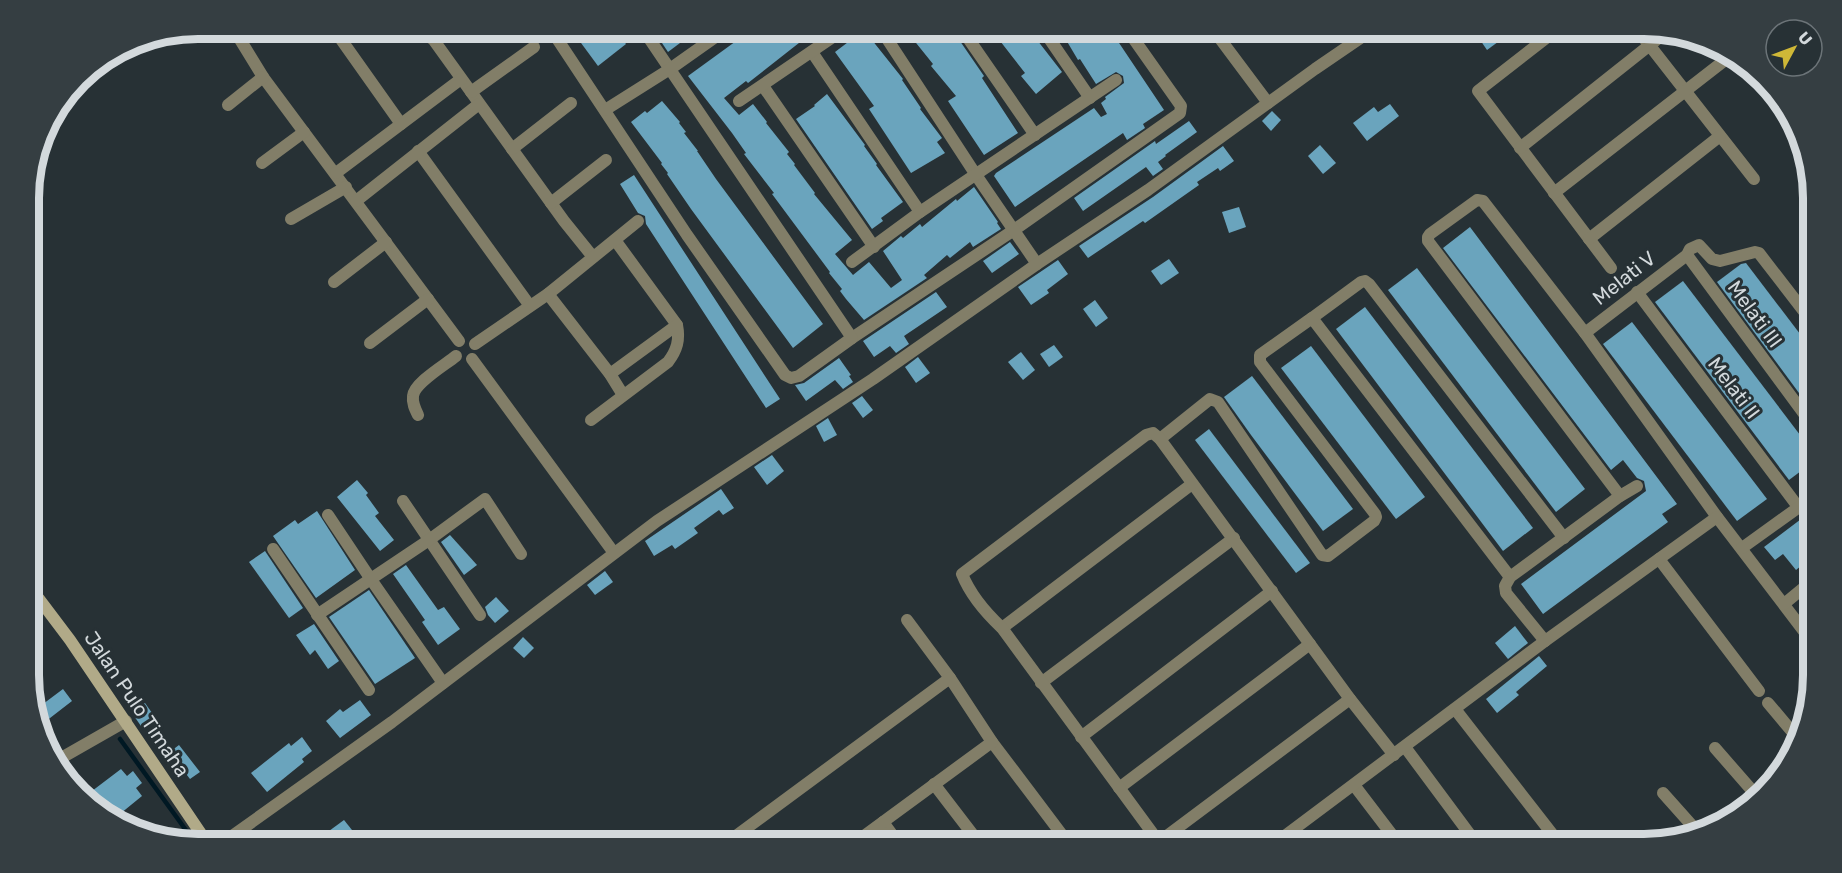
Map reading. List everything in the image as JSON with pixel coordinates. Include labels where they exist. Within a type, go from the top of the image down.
[{"type":"street","points":[[240,39],[263,77],[459,341]]},
{"type":"street","points":[[341,39],[401,124]]},
{"type":"street","points":[[432,39],[593,257]]},
{"type":"street","points":[[557,39],[687,235],[785,375],[791,378],[799,376],[1175,118],[1180,113],[1180,106],[1134,39]]},
{"type":"street","points":[[650,39],[852,338]]},
{"type":"street","points":[[605,110],[712,39]]},
{"type":"street","points":[[739,101],[830,39]]},
{"type":"street","points":[[887,39],[1037,264]]},
{"type":"street","points":[[969,39],[1035,135]]},
{"type":"street","points":[[1050,39],[1090,98]]},
{"type":"street","points":[[1220,39],[1268,103]]},
{"type":"street","points":[[234,834],[392,723],[683,503],[873,379],[1037,264],[1148,190],[1359,39]]},
{"type":"street","points":[[1545,39],[1478,91],[1611,268]]},
{"type":"street","points":[[1644,39],[1754,179]]},
{"type":"street","points":[[1520,148],[1657,39]]},
{"type":"street","points":[[471,92],[534,47]]},
{"type":"street","points":[[812,52],[920,212]]},
{"type":"street","points":[[1554,193],[1725,60]]},
{"type":"street","points":[[228,105],[263,77]]},
{"type":"street","points":[[336,173],[461,79]]},
{"type":"street","points":[[852,262],[920,212],[1116,80]]},
{"type":"street","points":[[763,86],[874,247]]},
{"type":"street","points":[[512,149],[571,103]]},
{"type":"street","points":[[356,201],[479,104]]},
{"type":"street","points":[[262,163],[304,132]]},
{"type":"street","points":[[1588,238],[1720,136]]},
{"type":"street","points":[[418,151],[530,306]]},
{"type":"street","points":[[551,203],[606,160]]},
{"type":"street","points":[[291,219],[346,187]]},
{"type":"street","points":[[1620,496],[1428,241],[1428,237],[1477,200],[1480,199],[1585,333],[1717,517],[1803,630]]},
{"type":"street","points":[[475,344],[548,294],[638,221]]},
{"type":"street","points":[[591,420],[668,362],[678,342],[677,325],[615,240]]},
{"type":"street","points":[[334,282],[386,242]]},
{"type":"street","points":[[1687,255],[1690,249],[1699,245],[1712,259],[1720,261],[1755,252],[1760,253],[1803,311]]},
{"type":"street","name":"Melati V","points":[[1585,333],[1687,255]]},
{"type":"street","name":"Melati III","points":[[1687,255],[1803,412]]},
{"type":"street","points":[[1160,439],[1209,399],[1218,402],[1322,555],[1328,556],[1374,521],[1375,514],[1260,362],[1260,355],[1365,281],[1564,538]]},
{"type":"street","name":"Melati II","points":[[1637,292],[1799,508]]},
{"type":"street","points":[[548,294],[610,374],[623,395]]},
{"type":"street","points":[[370,343],[428,299]]},
{"type":"street","points":[[1312,318],[1510,577]]},
{"type":"street","points":[[610,374],[677,325]]},
{"type":"street","points":[[465,339],[475,344],[476,355],[472,359],[460,360],[456,356],[455,345],[459,341],[465,339]]},
{"type":"street","points":[[418,415],[413,403],[413,393],[417,386],[456,356]]},
{"type":"street","points":[[472,359],[615,554]]},
{"type":"street","points":[[1152,834],[1002,628],[966,584],[962,574],[1146,435],[1153,433],[1160,439],[1350,699],[1394,755]]},
{"type":"street","points":[[1002,628],[1192,484]]},
{"type":"street","points":[[1545,641],[1506,593],[1505,586],[1510,577],[1637,486]]},
{"type":"street","points":[[317,615],[369,578],[429,540],[485,499],[521,554]]},
{"type":"street","points":[[403,501],[480,615]]},
{"type":"street","points":[[1742,548],[1803,505]]},
{"type":"street","points":[[328,515],[443,683]]},
{"type":"street","points":[[1287,834],[1545,641],[1717,517]]},
{"type":"street","points":[[1041,683],[1234,538]]},
{"type":"street","points":[[273,549],[369,690]]},
{"type":"street","points":[[1659,559],[1759,691]]},
{"type":"street","points":[[1784,604],[1803,588]]},
{"type":"street","points":[[1081,737],[1272,591]]},
{"type":"street","name":"Jalan Pulo Timaha","points":[[39,599],[126,721],[201,834]]},
{"type":"street","points":[[907,620],[950,678],[992,742],[1061,834]]},
{"type":"street","points":[[1119,788],[1310,644]]},
{"type":"street","points":[[739,834],[950,678]]},
{"type":"street","points":[[1170,834],[1350,699]]},
{"type":"street","points":[[1768,703],[1792,732]]},
{"type":"street","points":[[1455,709],[1552,834]]},
{"type":"street","points":[[62,757],[126,721]]},
{"type":"street","points":[[867,834],[992,742]]},
{"type":"street","points":[[1405,747],[1470,834]]},
{"type":"street","points":[[1714,748],[1752,791]]},
{"type":"street","points":[[934,784],[973,834]]},
{"type":"street","points":[[1354,784],[1389,834]]},
{"type":"street","points":[[1663,793],[1693,826]]},
{"type":"street","points":[[883,822],[892,834]]},
{"type":"building","points":[[578,39],[622,39],[626,44],[598,66]]},
{"type":"building","points":[[659,39],[685,39],[668,52]]},
{"type":"building","points":[[739,39],[804,39],[748,83],[746,81],[724,98],[739,115],[753,104],[789,152],[787,154],[814,194],[852,240],[835,254],[853,275],[869,262],[891,288],[902,280],[883,251],[920,224],[922,227],[974,187],[1001,229],[973,247],[970,242],[950,258],[947,255],[924,275],[927,278],[864,320],[840,291],[842,289],[772,194],[774,193],[744,154],[746,153],[732,133],[688,76]]},
{"type":"building","points":[[852,39],[871,39],[903,79],[920,109],[942,138],[937,142],[945,153],[911,173],[869,109],[874,106],[835,52]]},
{"type":"building","points":[[913,39],[959,39],[1018,133],[984,155],[948,101],[956,96],[931,66],[933,64]]},
{"type":"building","points":[[999,39],[1036,39],[1062,72],[1036,94],[1021,76],[1025,73]]},
{"type":"building","points":[[1066,39],[1116,39],[1164,110],[1143,124],[1145,128],[1127,140],[1123,133],[1015,207],[994,176],[996,173],[1094,108],[1101,117],[1107,114],[1101,103],[1106,99],[1105,97],[1124,83],[1123,76],[1116,72],[1096,84],[1080,59],[1078,60]]},
{"type":"building","points":[[1480,39],[1502,39],[1487,50]]},
{"type":"building","points":[[827,94],[903,202],[881,218],[883,221],[872,229],[796,119],[815,106]]},
{"type":"building","points":[[662,101],[680,122],[686,132],[684,133],[716,179],[823,324],[793,348],[691,209],[662,163],[631,122]]},
{"type":"building","points":[[1390,104],[1399,116],[1367,141],[1353,123],[1374,107],[1378,112]]},
{"type":"building","points":[[1272,111],[1281,120],[1271,131],[1262,121]]},
{"type":"building","points":[[1189,121],[1197,132],[1158,162],[1163,169],[1153,176],[1146,167],[1083,211],[1074,198],[1155,141],[1156,144]]},
{"type":"building","points":[[1320,145],[1336,163],[1323,174],[1308,156]]},
{"type":"building","points":[[1223,146],[1234,161],[1220,171],[1218,168],[1197,182],[1199,185],[1145,223],[1143,221],[1088,258],[1079,246],[1153,197]]},
{"type":"building","points":[[634,175],[780,399],[766,408],[646,224],[645,216],[638,213],[620,184]]},
{"type":"building","points":[[1239,207],[1246,227],[1229,233],[1222,212]]},
{"type":"building","points":[[1470,227],[1677,504],[1662,514],[1668,522],[1543,614],[1521,584],[1646,491],[1644,481],[1637,478],[1623,460],[1611,470],[1443,248]]},
{"type":"building","points":[[1010,242],[1019,254],[992,273],[983,261]]},
{"type":"building","points":[[1169,259],[1179,273],[1161,285],[1151,271]]},
{"type":"building","points":[[1058,260],[1068,274],[1047,290],[1049,293],[1031,305],[1018,287]]},
{"type":"building","points":[[1746,263],[1803,338],[1803,398],[1717,282],[1741,264]]},
{"type":"building","points":[[1417,268],[1585,489],[1556,512],[1388,290]]},
{"type":"building","points":[[1683,281],[1803,439],[1803,470],[1789,480],[1655,302]]},
{"type":"building","points":[[936,292],[947,307],[904,336],[909,344],[896,353],[890,346],[874,357],[863,341]]},
{"type":"building","points":[[1095,300],[1108,318],[1096,327],[1083,309]]},
{"type":"building","points":[[1365,307],[1533,528],[1503,551],[1336,329]]},
{"type":"building","points":[[1632,322],[1767,499],[1737,521],[1603,344]]},
{"type":"building","points":[[1054,345],[1063,357],[1049,367],[1040,354]]},
{"type":"building","points":[[1311,346],[1425,497],[1396,519],[1281,368]]},
{"type":"building","points":[[1021,352],[1035,370],[1023,380],[1008,362]]},
{"type":"building","points":[[918,357],[930,373],[916,383],[905,367]]},
{"type":"building","points":[[839,358],[853,382],[843,389],[835,380],[806,401],[795,385],[804,383]]},
{"type":"building","points":[[1252,376],[1353,509],[1323,531],[1224,397]]},
{"type":"building","points":[[862,396],[873,410],[863,418],[852,403]]},
{"type":"building","points":[[828,418],[837,435],[824,442],[816,426]]},
{"type":"building","points":[[1209,429],[1310,563],[1296,573],[1195,440]]},
{"type":"building","points":[[772,455],[784,471],[767,485],[754,467]]},
{"type":"building","points":[[357,480],[368,493],[366,495],[379,513],[375,516],[394,540],[380,551],[337,497]]},
{"type":"building","points":[[721,489],[734,508],[723,515],[719,510],[694,528],[698,533],[675,549],[672,545],[654,556],[645,541]]},
{"type":"building","points":[[317,511],[355,570],[316,598],[273,536],[295,520],[298,524]]},
{"type":"building","points":[[1803,518],[1803,564],[1796,570],[1783,554],[1775,560],[1764,547]]},
{"type":"building","points":[[450,535],[477,565],[464,575],[441,542]]},
{"type":"building","points":[[265,551],[303,608],[289,618],[249,562]]},
{"type":"building","points":[[406,565],[438,610],[444,607],[460,629],[438,645],[422,622],[425,620],[393,574]]},
{"type":"building","points":[[605,571],[613,582],[595,595],[587,585]]},
{"type":"building","points":[[369,590],[415,658],[375,684],[329,617]]},
{"type":"building","points":[[496,597],[509,611],[495,623],[485,607]]},
{"type":"building","points":[[314,624],[339,661],[328,669],[315,650],[310,655],[296,635]]},
{"type":"building","points":[[1515,626],[1528,643],[1508,659],[1495,643]]},
{"type":"building","points":[[523,637],[534,648],[524,658],[513,648]]},
{"type":"building","points":[[1539,656],[1547,666],[1516,692],[1519,695],[1497,713],[1486,699]]},
{"type":"building","points":[[63,689],[72,701],[46,721],[41,702],[43,704]]},
{"type":"building","points":[[360,700],[371,715],[340,738],[326,721],[340,709],[343,712]]},
{"type":"building","points":[[145,703],[157,720],[143,729],[132,713]]},
{"type":"building","points":[[302,737],[312,751],[302,759],[304,762],[267,792],[251,773],[289,743],[291,746]]},
{"type":"building","points":[[179,745],[200,772],[190,779],[180,766],[173,771],[163,757]]},
{"type":"building","points":[[121,769],[127,776],[133,771],[142,783],[136,788],[142,796],[120,814],[101,801],[92,791]]},
{"type":"building","points":[[344,820],[355,834],[331,834],[329,831]]},
{"type":"waterway","points":[[120,739],[188,834]]}]
